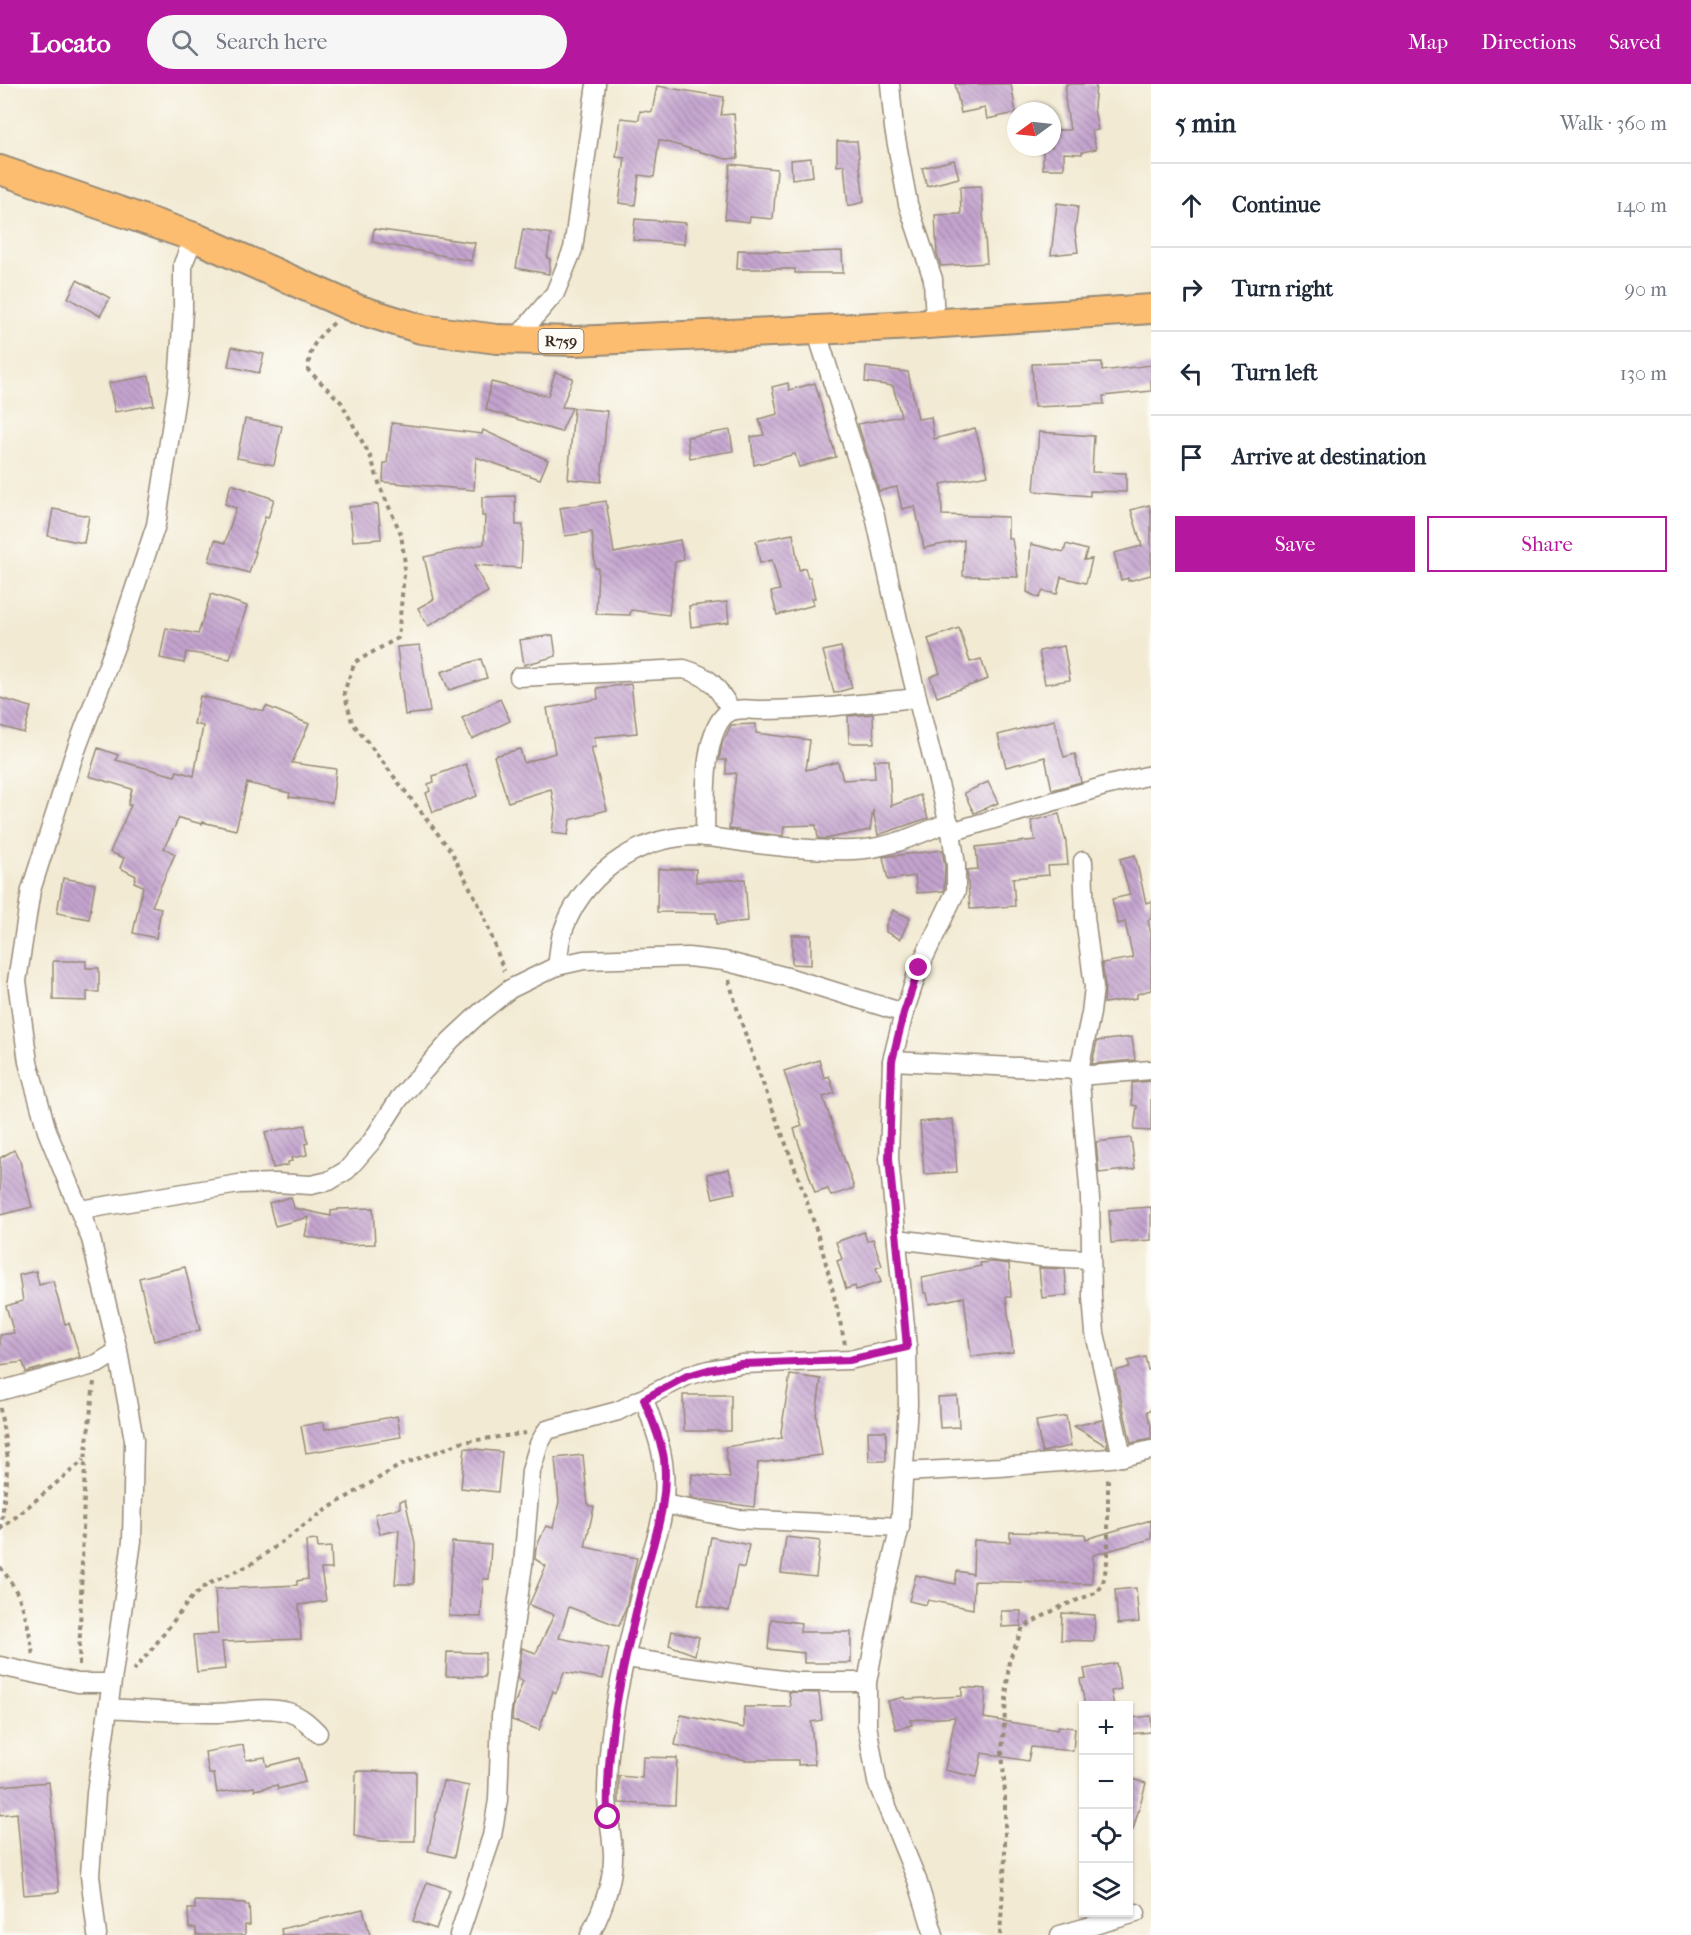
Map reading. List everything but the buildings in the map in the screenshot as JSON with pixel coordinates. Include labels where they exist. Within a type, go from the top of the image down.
[{"type":"main road","name":"R759","points":[[0,170],[194,237],[357,309],[421,329],[497,339],[575,341],[816,330],[1151,309]]},
{"type":"street","points":[[515,340],[555,293],[573,249],[596,84]]},
{"type":"street","points":[[890,84],[894,128],[908,204],[933,279],[934,324]]},
{"type":"street","points":[[97,1935],[90,1875],[96,1793],[132,1541],[134,1440],[118,1351],[91,1239],[47,1131],[28,1062],[17,981],[31,890],[73,758],[156,525],[178,384],[183,311],[183,264],[194,237]]},
{"type":"street","points":[[816,330],[875,516],[900,629],[950,827],[956,865],[956,891],[919,968],[904,1013],[892,1061],[889,1158],[907,1347],[908,1405],[900,1527],[885,1588],[867,1683],[867,1725],[877,1782],[917,1880],[934,1935]]},
{"type":"street","points":[[519,677],[684,669],[701,674],[714,682],[732,710]]},
{"type":"street","points":[[705,837],[707,765],[715,731],[723,716],[732,710],[792,710],[917,698]]},
{"type":"street","points":[[557,966],[562,936],[571,914],[592,882],[614,861],[657,843],[677,838],[705,837],[788,848],[853,850],[887,846],[950,827],[1151,776]]},
{"type":"street","points":[[1083,861],[1085,917],[1094,987],[1079,1073],[1090,1198],[1090,1259],[1095,1333],[1115,1457]]},
{"type":"street","points":[[80,1210],[239,1184],[311,1185],[329,1181],[347,1170],[372,1141],[399,1099],[451,1040],[510,989],[557,966],[584,960],[688,957],[724,961],[791,978],[904,1013]]},
{"type":"street","points":[[892,1061],[1079,1073],[1151,1070]]},
{"type":"street","points":[[897,1239],[1041,1257],[1090,1259]]},
{"type":"street","points":[[459,1935],[492,1836],[498,1800],[502,1706],[523,1565],[531,1471],[539,1444],[547,1430],[618,1411],[687,1376],[708,1370],[741,1364],[849,1360],[907,1347]]},
{"type":"street","points":[[0,1391],[97,1364],[118,1351]]},
{"type":"street","points":[[590,1935],[598,1919],[612,1875],[613,1852],[607,1793],[609,1751],[618,1688],[664,1504],[664,1460],[644,1399]]},
{"type":"street","points":[[903,1472],[1000,1467],[1115,1457],[1151,1450]]},
{"type":"street","points":[[664,1504],[738,1520],[900,1527]]},
{"type":"street","points":[[626,1658],[796,1683],[867,1683]]},
{"type":"street","points":[[0,1666],[78,1683],[109,1694],[192,1713],[221,1713],[259,1708],[288,1712],[305,1720],[318,1733]]},
{"type":"street","points":[[1060,1935],[1136,1913]]},
{"type":"path","points":[[357,309],[341,317],[321,333],[311,347],[308,370],[341,402],[350,422],[363,441],[401,534],[405,564],[398,638],[355,662],[344,692],[352,722],[451,851],[483,913],[510,989]]},
{"type":"path","points":[[724,961],[741,1024],[810,1211],[832,1287],[849,1360]]},
{"type":"path","points":[[78,1683],[85,1460],[97,1364]]},
{"type":"path","points":[[0,1407],[8,1460],[1,1530]]},
{"type":"path","points":[[109,1694],[123,1682],[152,1649],[192,1597],[208,1584],[250,1565],[327,1509],[399,1466],[462,1442],[547,1430]]},
{"type":"path","points":[[1000,1935],[1005,1857],[1002,1751],[1009,1661],[1023,1627],[1062,1606],[1098,1592],[1103,1582],[1108,1557],[1115,1457]]},
{"type":"path","points":[[1,1530],[85,1460]]},
{"type":"path","points":[[0,1567],[9,1578],[23,1604],[36,1675]]},
{"type":"route","points":[[608,1817],[609,1751],[613,1714],[644,1578],[664,1504],[664,1460],[644,1399],[687,1376],[708,1370],[741,1364],[849,1360],[907,1347],[889,1158],[892,1061],[904,1013],[919,968]]}]
